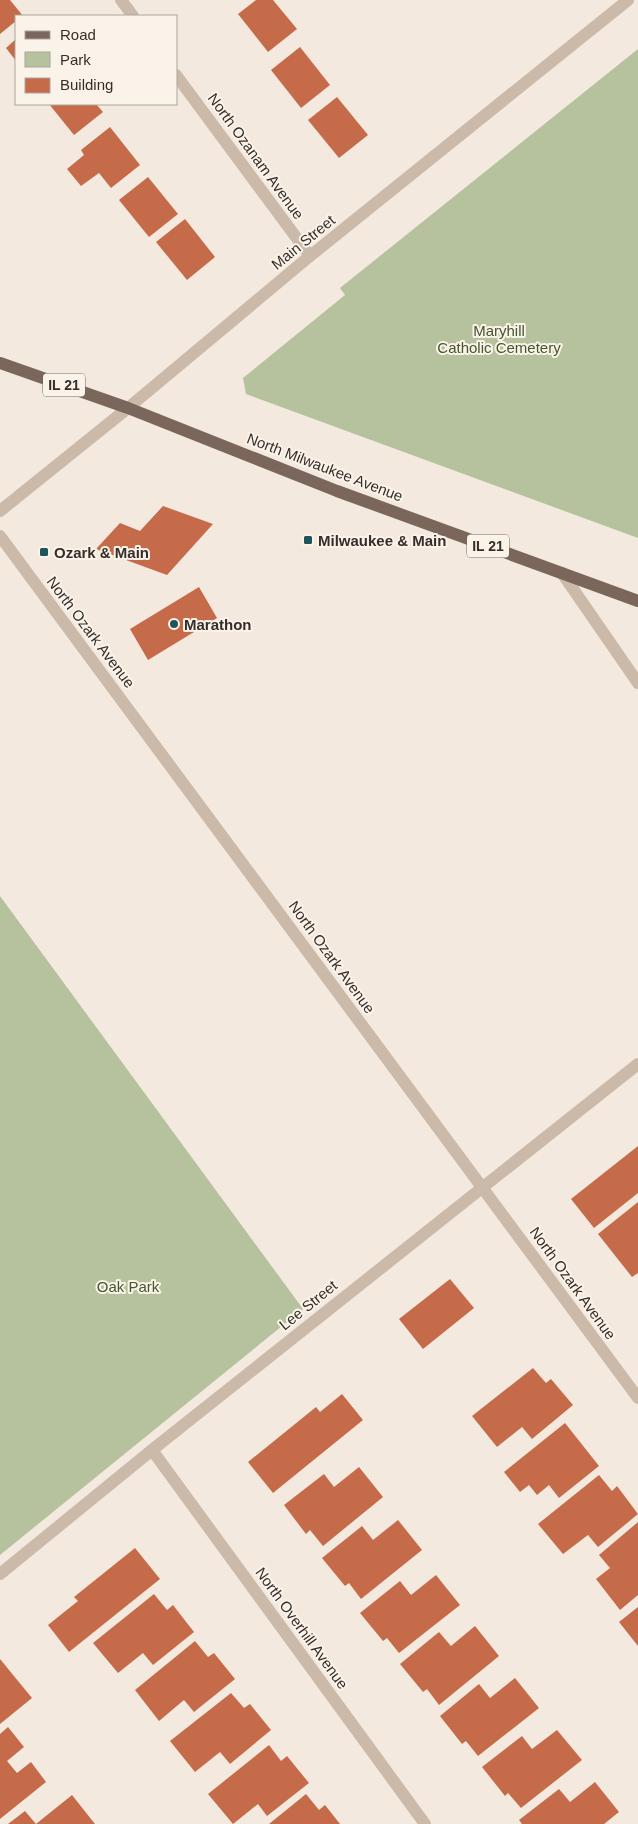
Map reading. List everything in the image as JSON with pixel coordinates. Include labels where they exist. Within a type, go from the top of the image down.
[{"type":"main road","name":"North Milwaukee Avenue","points":[[0,363],[128,408],[337,491],[638,601]]},
{"type":"street","points":[[121,0],[132,15]]},
{"type":"street","name":"Main Street","points":[[0,511],[128,408],[310,256],[628,0]]},
{"type":"street","name":"North Ozanam Avenue","points":[[178,78],[310,256]]},
{"type":"street","name":"North Ozark Avenue","points":[[0,536],[638,1398]]},
{"type":"street","points":[[562,573],[638,683]]},
{"type":"street","name":"Lee Street","points":[[0,1574],[152,1450],[638,1064]]},
{"type":"street","name":"North Overhill Avenue","points":[[152,1450],[425,1824]]},
{"type":"green space","name":"Maryhill Catholic Cemetery","points":[[638,49],[638,538],[246,394],[243,378],[345,295],[340,288]]},
{"type":"green space","name":"Oak Park","points":[[0,896],[303,1309],[0,1555]]},
{"type":"building","points":[[0,0],[10,0],[22,15],[15,15],[15,22],[0,34]]},
{"type":"building","points":[[256,0],[273,0],[297,29],[268,52],[238,14]]},
{"type":"building","points":[[15,40],[15,60],[6,48]]},
{"type":"building","points":[[300,47],[330,85],[301,108],[271,70]]},
{"type":"building","points":[[337,97],[368,135],[339,158],[308,120]]},
{"type":"building","points":[[50,105],[97,105],[103,112],[74,135]]},
{"type":"building","points":[[110,127],[140,165],[111,188],[99,173],[81,186],[67,169],[84,155],[81,150]]},
{"type":"building","points":[[148,177],[178,214],[149,237],[119,200]]},
{"type":"building","points":[[185,219],[215,257],[187,280],[156,242]]},
{"type":"building","name":"Marathon","points":[[163,506],[213,524],[167,575],[96,549],[120,523],[140,531]]},
{"type":"building","name":"Marathon","points":[[199,587],[217,618],[148,660],[130,629]]},
{"type":"building","points":[[638,1146],[638,1193],[594,1228],[571,1199]]},
{"type":"building","points":[[638,1202],[638,1273],[632,1277],[598,1234]]},
{"type":"building","points":[[450,1279],[474,1308],[423,1349],[399,1319]]},
{"type":"building","points":[[533,1368],[546,1383],[551,1379],[573,1405],[532,1439],[522,1427],[497,1447],[472,1416]]},
{"type":"building","points":[[342,1394],[363,1420],[273,1493],[248,1462],[316,1407],[320,1412]]},
{"type":"building","points":[[565,1423],[599,1466],[559,1498],[549,1485],[537,1495],[529,1485],[520,1492],[504,1472]]},
{"type":"building","points":[[359,1467],[383,1497],[323,1546],[310,1530],[306,1534],[284,1505],[324,1474],[334,1487]]},
{"type":"building","points":[[599,1475],[612,1491],[617,1486],[638,1514],[598,1547],[588,1535],[563,1554],[538,1524]]},
{"type":"building","points":[[398,1520],[422,1550],[361,1599],[349,1583],[345,1586],[322,1558],[362,1526],[373,1540]]},
{"type":"building","points":[[638,1522],[638,1595],[620,1610],[596,1579],[610,1568],[599,1555]]},
{"type":"building","points":[[135,1548],[160,1579],[69,1652],[48,1625],[78,1601],[74,1597]]},
{"type":"building","points":[[436,1575],[460,1605],[399,1653],[387,1638],[383,1641],[360,1613],[400,1581],[411,1595]]},
{"type":"building","points":[[154,1594],[167,1610],[173,1605],[194,1632],[153,1665],[143,1653],[118,1673],[93,1643]]},
{"type":"building","points":[[638,1607],[638,1646],[619,1622]]},
{"type":"building","points":[[475,1626],[499,1656],[439,1705],[427,1689],[423,1692],[400,1664],[439,1632],[451,1646]]},
{"type":"building","points":[[195,1641],[208,1657],[214,1653],[235,1679],[194,1712],[184,1700],[159,1721],[135,1690]]},
{"type":"building","points":[[0,1659],[32,1698],[0,1724]]},
{"type":"building","points":[[515,1678],[539,1708],[478,1756],[466,1741],[462,1744],[440,1716],[479,1684],[490,1698]]},
{"type":"building","points":[[231,1693],[244,1708],[250,1704],[271,1730],[230,1764],[220,1752],[195,1772],[170,1741]]},
{"type":"building","points":[[8,1727],[24,1747],[7,1761],[17,1773],[31,1762],[46,1782],[0,1819],[0,1734]]},
{"type":"building","points":[[557,1730],[582,1760],[521,1808],[508,1793],[505,1796],[482,1767],[522,1736],[532,1749]]},
{"type":"building","points":[[269,1745],[281,1761],[287,1756],[309,1783],[267,1816],[258,1804],[233,1824],[208,1794]]},
{"type":"building","points":[[595,1782],[619,1812],[604,1824],[522,1824],[519,1820],[559,1789],[570,1802]]},
{"type":"building","points":[[306,1794],[319,1810],[325,1805],[340,1824],[269,1824]]},
{"type":"building","points":[[72,1795],[95,1824],[36,1824]]},
{"type":"building","points":[[25,1811],[36,1824],[8,1824]]},
{"type":"place","name":"Milwaukee & Main","points":[[308,540]]},
{"type":"place","name":"Ozark & Main","points":[[44,552]]},
{"type":"place","name":"Marathon","points":[[174,624]]}]
